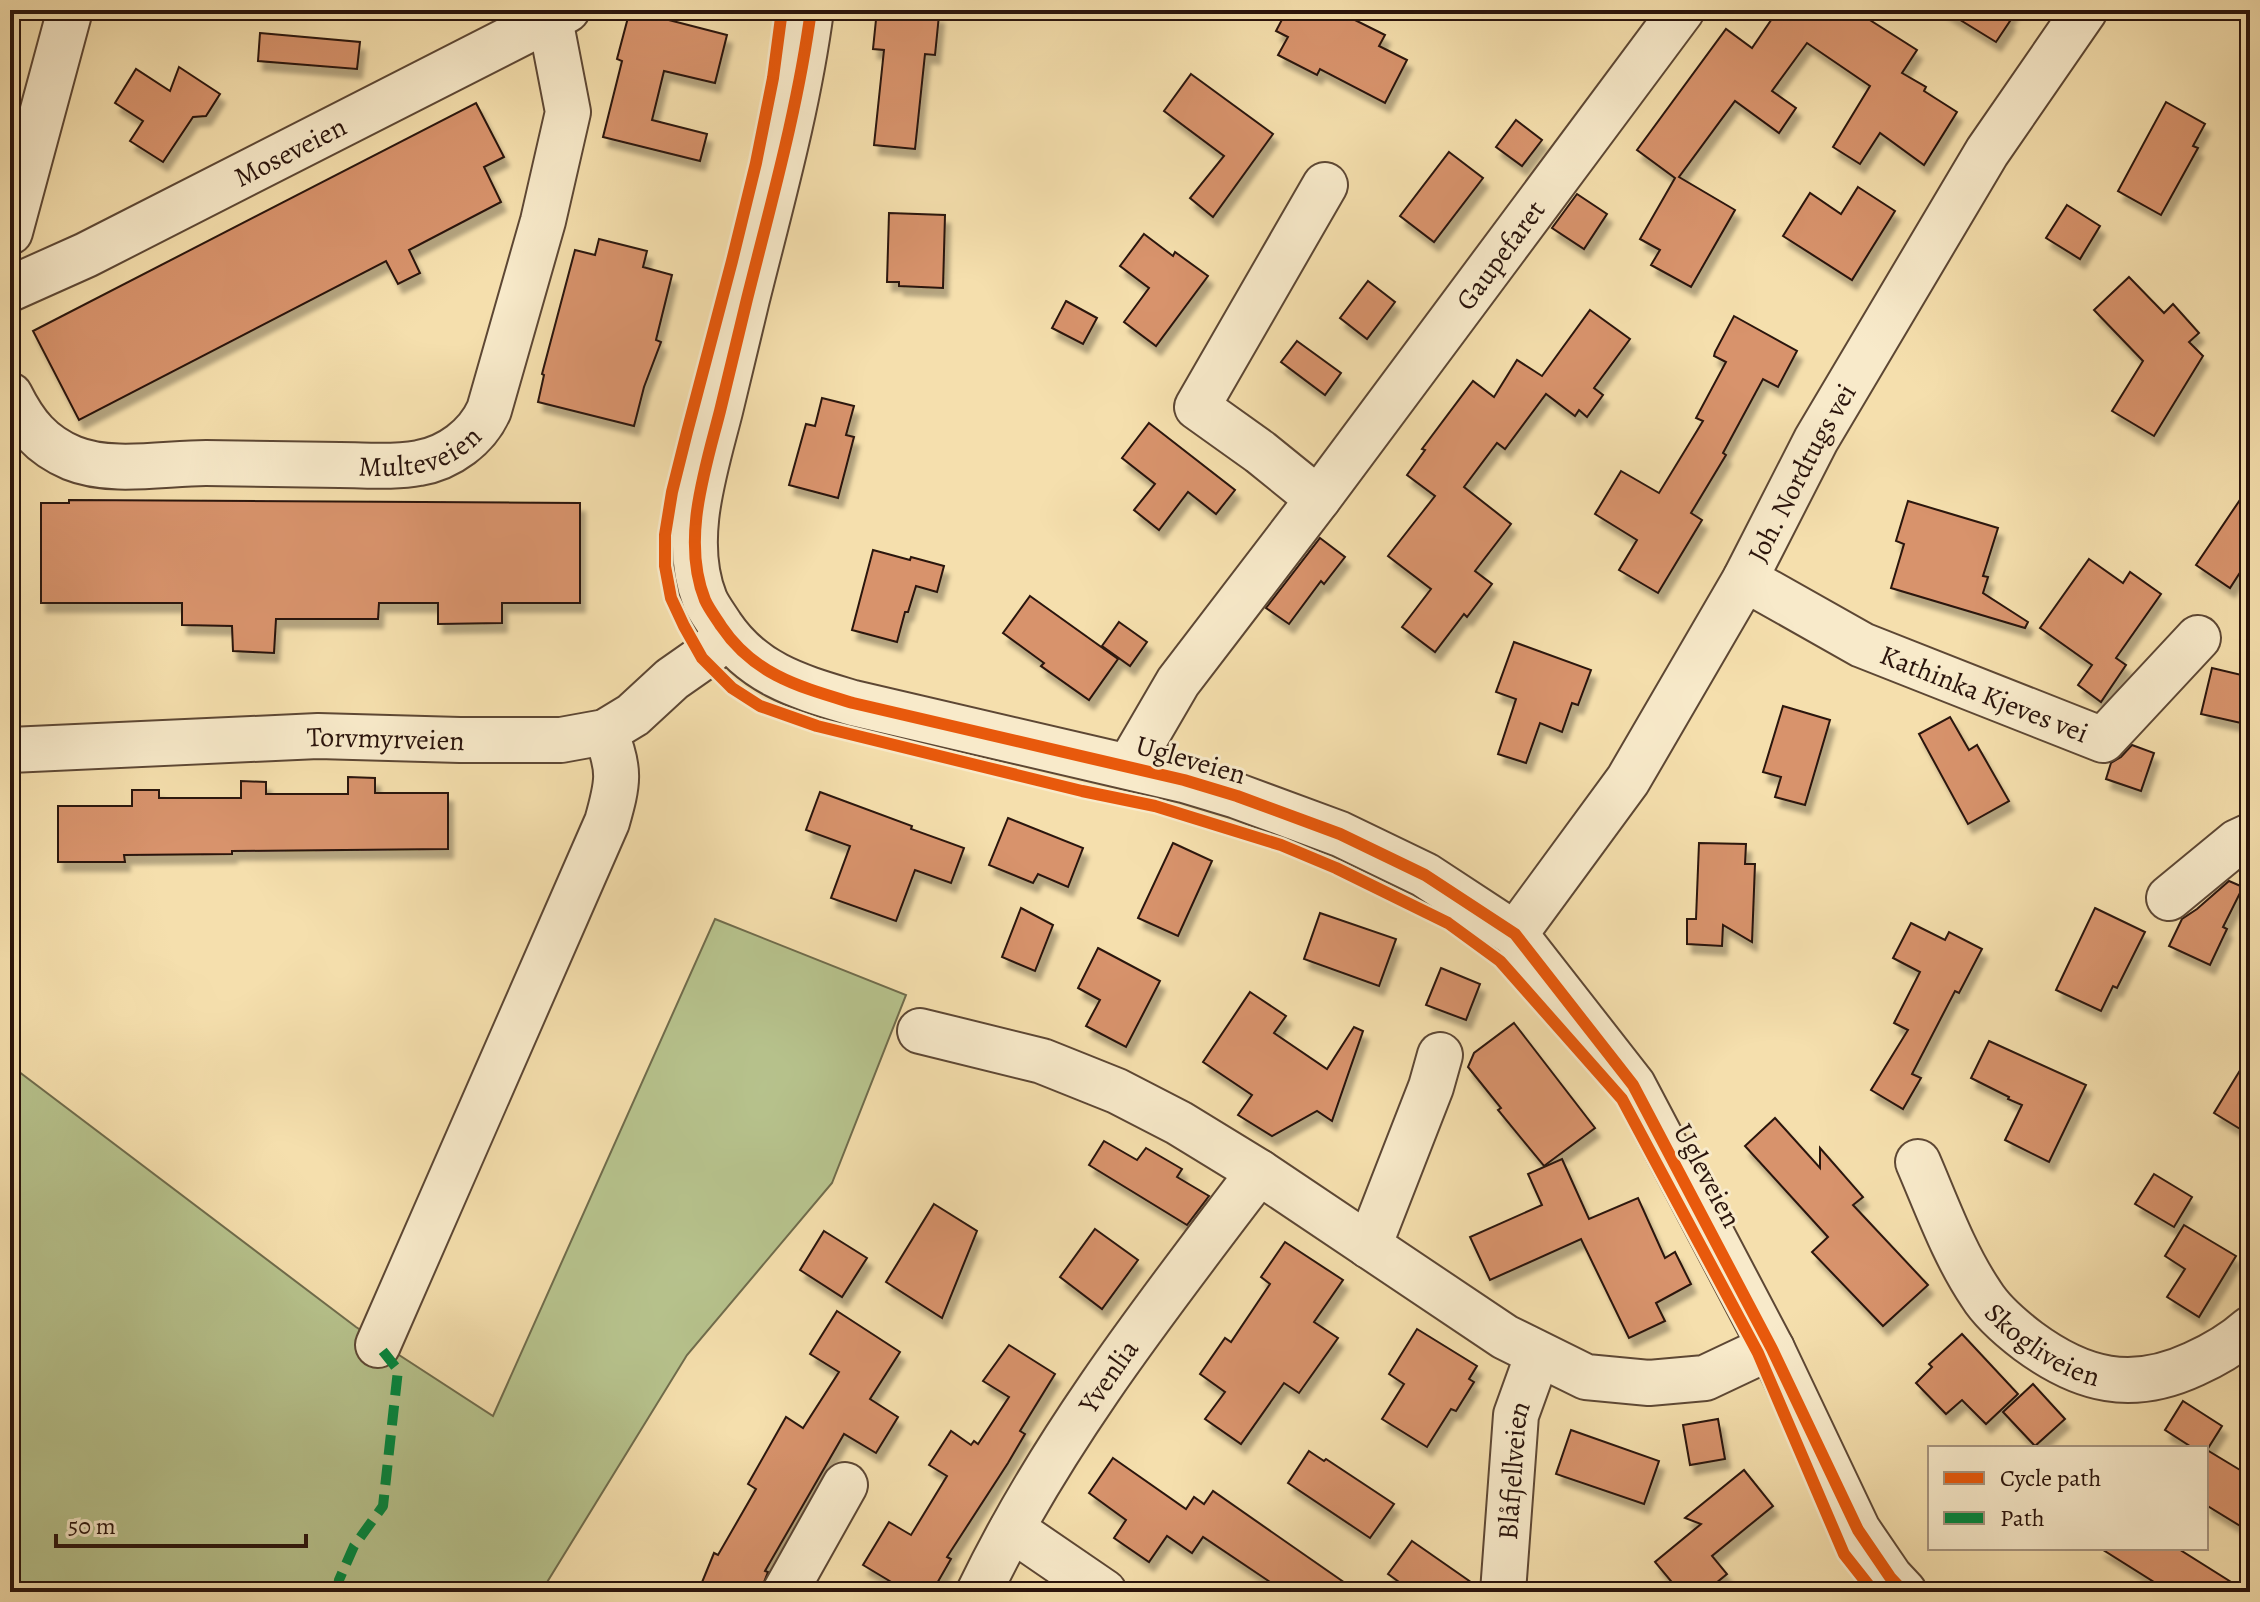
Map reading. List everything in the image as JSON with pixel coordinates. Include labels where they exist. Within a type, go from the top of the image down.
[{"type":"street","points":[[10,232],[70,10]]},
{"type":"street","name":"Ugleveien","points":[[811,10],[793,116],[707,460],[696,524],[698,580],[707,604],[727,635],[760,667],[783,680],[814,691],[853,703],[1129,766],[1237,796],[1340,834],[1425,875],[1515,934],[1633,1085],[1772,1349],[1858,1530],[1904,1592]]},
{"type":"street","name":"Gaupefaret","points":[[1129,766],[1178,682],[1682,10]]},
{"type":"street","name":"Joh. Nordtugs vei","points":[[1515,934],[1628,780],[1745,579],[1816,440],[1987,152],[2085,10]]},
{"type":"street","name":"Moseveien","points":[[10,289],[86,255],[558,14]]},
{"type":"street","name":"Multeveien","points":[[10,395],[31,432],[48,446],[75,459],[108,466],[201,463],[385,466],[420,463],[444,455],[459,445],[474,434],[489,410],[543,221],[568,112],[558,14]]},
{"type":"street","points":[[1318,499],[1197,407],[1325,185]]},
{"type":"street","name":"Kathinka Kjeves vei","points":[[1745,579],[1862,645],[2103,740],[2198,638]]},
{"type":"street","name":"Torvmyrveien","points":[[10,750],[318,736],[561,740],[605,732],[633,715],[727,635]]},
{"type":"street","points":[[378,1345],[607,822],[617,776],[615,756],[605,732]]},
{"type":"street","points":[[2169,898],[2237,842],[2250,836]]},
{"type":"street","points":[[920,1031],[1042,1061],[1117,1091],[1179,1123],[1259,1172],[1505,1337],[1586,1377],[1649,1383],[1705,1378],[1772,1349]]},
{"type":"street","points":[[1369,1246],[1431,1087],[1440,1055]]},
{"type":"street","name":"Skogliveien","points":[[1918,1162],[1981,1296],[2012,1329],[2047,1355],[2075,1369],[2104,1378],[2136,1381],[2164,1376],[2199,1362],[2220,1352],[2250,1329]]},
{"type":"street","name":"Yvenlia","points":[[979,1592],[1012,1529],[1084,1409],[1259,1172]]},
{"type":"street","name":"Blåfjellveien","points":[[1503,1592],[1516,1415],[1538,1354]]},
{"type":"street","points":[[785,1592],[845,1485]]},
{"type":"street","points":[[1012,1529],[1104,1592]]},
{"type":"green space","points":[[715,919],[906,995],[832,1183],[687,1355],[541,1592],[10,1592],[10,1065],[356,1327],[493,1416]]},
{"type":"building","points":[[630,10],[727,35],[715,83],[664,71],[652,120],[707,134],[700,161],[603,137],[622,61],[617,59]]},
{"type":"building","points":[[877,10],[929,10],[929,14],[939,15],[935,55],[925,54],[915,149],[874,145],[884,50],[873,49]]},
{"type":"building","points":[[1287,10],[1335,10],[1385,35],[1379,46],[1407,60],[1385,103],[1320,69],[1317,75],[1278,55],[1288,37],[1276,31]]},
{"type":"building","points":[[1778,10],[1854,10],[1917,50],[1902,73],[1926,87],[1924,91],[1957,112],[1924,165],[1880,133],[1860,164],[1833,147],[1870,86],[1807,43],[1772,91],[1796,108],[1779,133],[1735,101],[1679,177],[1735,210],[1691,287],[1651,265],[1660,250],[1640,239],[1675,178],[1637,150],[1726,29],[1752,48]]},
{"type":"building","points":[[1944,10],[2013,10],[2007,19],[2010,21],[1996,42]]},
{"type":"building","points":[[260,33],[360,42],[357,69],[258,61]]},
{"type":"building","points":[[179,67],[220,94],[206,116],[193,117],[163,162],[130,141],[143,121],[115,103],[136,69],[170,91]]},
{"type":"building","points":[[1191,74],[1273,134],[1213,217],[1190,198],[1224,156],[1164,111]]},
{"type":"building","points":[[2166,102],[2205,124],[2193,146],[2198,148],[2161,215],[2118,191]]},
{"type":"building","points":[[476,103],[504,157],[484,167],[501,202],[409,250],[420,273],[398,284],[386,261],[79,420],[33,331]]},
{"type":"building","points":[[1516,120],[1542,140],[1522,166],[1496,147]]},
{"type":"building","points":[[1449,152],[1483,178],[1434,242],[1400,216]]},
{"type":"building","points":[[1858,187],[1895,211],[1852,280],[1783,236],[1810,193],[1841,214]]},
{"type":"building","points":[[1577,194],[1607,214],[1584,249],[1552,228]]},
{"type":"building","points":[[2067,205],[2100,226],[2080,259],[2046,238]]},
{"type":"building","points":[[889,213],[945,215],[943,288],[899,286],[899,282],[887,282]]},
{"type":"building","points":[[1144,234],[1173,256],[1175,252],[1208,276],[1156,346],[1124,322],[1149,288],[1120,266]]},
{"type":"building","points":[[599,239],[647,251],[643,267],[672,275],[656,340],[661,342],[644,387],[634,426],[538,402],[542,374],[575,250],[595,255]]},
{"type":"building","points":[[2129,277],[2164,313],[2173,304],[2199,333],[2189,342],[2203,356],[2154,436],[2112,411],[2143,361],[2094,310]]},
{"type":"building","points":[[1368,281],[1395,302],[1367,339],[1340,318]]},
{"type":"building","points":[[1066,301],[1097,318],[1083,344],[1052,328]]},
{"type":"building","points":[[1590,310],[1630,339],[1594,388],[1603,395],[1587,417],[1579,410],[1575,416],[1546,394],[1505,449],[1497,443],[1464,487],[1511,524],[1475,571],[1492,584],[1435,652],[1402,627],[1431,589],[1388,556],[1435,496],[1407,475],[1425,450],[1422,449],[1473,381],[1494,397],[1517,360],[1542,376]]},
{"type":"building","points":[[1734,316],[1797,351],[1778,387],[1763,379],[1723,453],[1726,455],[1691,513],[1702,520],[1658,593],[1619,570],[1637,540],[1595,514],[1621,471],[1659,493],[1703,421],[1696,418],[1726,362],[1714,356],[1715,352]]},
{"type":"building","points":[[1297,341],[1341,373],[1325,395],[1281,362]]},
{"type":"building","points":[[822,398],[854,406],[846,435],[854,437],[838,498],[789,485],[806,424],[815,426]]},
{"type":"building","points":[[1149,423],[1235,490],[1216,514],[1188,492],[1159,530],[1134,510],[1155,484],[1122,458]]},
{"type":"building","points":[[2250,485],[2250,557],[2230,588],[2196,565]]},
{"type":"building","points":[[69,500],[580,503],[580,603],[502,603],[502,623],[438,624],[438,603],[379,603],[378,619],[276,619],[274,653],[233,651],[232,626],[182,625],[182,603],[41,603],[41,503],[69,503]]},
{"type":"building","points":[[1908,501],[1998,528],[1983,576],[1988,577],[1983,593],[2028,622],[2025,628],[1891,588],[1904,544],[1896,541]]},
{"type":"building","points":[[1320,538],[1345,557],[1324,584],[1321,581],[1289,624],[1266,608]]},
{"type":"building","points":[[873,550],[944,566],[937,592],[916,586],[897,642],[852,630]]},
{"type":"building","points":[[2089,559],[2123,583],[2130,572],[2161,594],[2116,658],[2126,665],[2101,702],[2078,685],[2092,665],[2040,628]]},
{"type":"building","points":[[1030,596],[1118,659],[1089,700],[1041,666],[1044,663],[1003,633]]},
{"type":"building","points":[[1119,622],[1147,642],[1130,666],[1102,646]]},
{"type":"building","points":[[1514,642],[1591,670],[1578,705],[1572,703],[1562,732],[1540,723],[1526,763],[1498,754],[1516,699],[1496,692]]},
{"type":"building","points":[[2212,668],[2250,677],[2250,725],[2201,714]]},
{"type":"building","points":[[1783,706],[1830,720],[1805,805],[1775,797],[1781,777],[1763,772]]},
{"type":"building","points":[[1950,717],[1969,750],[1977,745],[2009,801],[1968,824],[1919,734]]},
{"type":"building","points":[[2132,745],[2154,753],[2141,791],[2106,779],[2111,763]]},
{"type":"building","points":[[348,777],[375,778],[375,793],[448,793],[448,849],[232,851],[232,854],[124,855],[125,862],[58,862],[58,806],[132,806],[132,790],[159,790],[159,798],[241,798],[241,781],[266,782],[266,794],[348,794]]},
{"type":"building","points":[[820,792],[964,848],[951,883],[915,870],[896,921],[831,898],[850,846],[806,830]]},
{"type":"building","points":[[1008,818],[1083,848],[1068,887],[1038,874],[1033,883],[989,865]]},
{"type":"building","points":[[1173,843],[1212,861],[1178,936],[1138,918]]},
{"type":"building","points":[[1699,843],[1746,844],[1745,864],[1755,864],[1752,942],[1723,925],[1722,946],[1687,944],[1687,919],[1696,919]]},
{"type":"building","points":[[2229,881],[2243,887],[2223,927],[2227,929],[2210,965],[2169,946],[2182,919]]},
{"type":"building","points":[[1021,908],[1053,925],[1035,971],[1002,957]]},
{"type":"building","points":[[2095,908],[2145,932],[2117,988],[2113,986],[2101,1011],[2056,990]]},
{"type":"building","points":[[1320,913],[1396,939],[1379,986],[1304,959]]},
{"type":"building","points":[[1911,923],[1945,940],[1949,932],[1982,949],[1959,993],[1955,991],[1912,1074],[1921,1078],[1903,1109],[1871,1090],[1908,1030],[1894,1023],[1920,972],[1893,958]]},
{"type":"building","points":[[1098,948],[1160,981],[1126,1047],[1086,1026],[1100,1000],[1078,988]]},
{"type":"building","points":[[1441,968],[1480,984],[1466,1020],[1426,1005]]},
{"type":"building","points":[[1250,992],[1286,1016],[1274,1033],[1327,1069],[1354,1027],[1363,1031],[1332,1121],[1317,1111],[1272,1136],[1238,1115],[1252,1095],[1203,1062]]},
{"type":"building","points":[[1514,1023],[1595,1128],[1544,1166],[1468,1067],[1474,1053]]},
{"type":"building","points":[[1989,1041],[2086,1085],[2049,1162],[2005,1140],[2022,1105],[1971,1078]]},
{"type":"building","points":[[2250,1054],[2250,1135],[2214,1113]]},
{"type":"building","points":[[1775,1118],[1820,1168],[1820,1148],[1863,1197],[1853,1205],[1928,1285],[1883,1326],[1812,1252],[1828,1237],[1745,1146]]},
{"type":"building","points":[[1104,1141],[1137,1160],[1146,1148],[1182,1169],[1177,1177],[1209,1196],[1187,1225],[1089,1165]]},
{"type":"building","points":[[1562,1159],[1589,1219],[1638,1198],[1665,1258],[1675,1252],[1691,1284],[1656,1303],[1665,1321],[1629,1338],[1581,1239],[1490,1280],[1470,1237],[1542,1205],[1528,1174]]},
{"type":"building","points":[[2154,1174],[2192,1197],[2174,1227],[2135,1204]]},
{"type":"building","points":[[934,1204],[977,1231],[942,1318],[886,1282]]},
{"type":"building","points":[[2184,1225],[2236,1256],[2199,1317],[2167,1297],[2185,1269],[2165,1256]]},
{"type":"building","points":[[1095,1229],[1138,1260],[1102,1309],[1060,1277]]},
{"type":"building","points":[[824,1231],[867,1258],[842,1297],[800,1270]]},
{"type":"building","points":[[1285,1242],[1343,1280],[1314,1322],[1338,1338],[1299,1393],[1284,1383],[1241,1444],[1205,1419],[1225,1392],[1200,1374],[1225,1338],[1231,1342],[1270,1284],[1261,1277]]},
{"type":"building","points":[[837,1311],[900,1352],[870,1399],[898,1417],[876,1453],[844,1434],[765,1571],[768,1572],[760,1592],[698,1592],[714,1553],[718,1555],[756,1489],[748,1484],[786,1417],[803,1428],[839,1372],[810,1354]]},
{"type":"building","points":[[1417,1329],[1477,1366],[1469,1379],[1474,1382],[1456,1411],[1451,1409],[1427,1447],[1382,1419],[1404,1384],[1389,1374]]},
{"type":"building","points":[[1962,1334],[2018,1394],[1986,1424],[1962,1400],[1946,1414],[1916,1383],[1932,1367],[1929,1364]]},
{"type":"building","points":[[1009,1345],[1055,1374],[1020,1431],[1025,1434],[1008,1463],[947,1557],[951,1559],[932,1592],[908,1592],[863,1565],[889,1522],[911,1535],[947,1476],[929,1465],[951,1431],[971,1445],[974,1441],[978,1444],[1009,1397],[983,1381]]},
{"type":"building","points":[[2033,1384],[2065,1419],[2035,1446],[2003,1412]]},
{"type":"building","points":[[2183,1401],[2222,1426],[2208,1448],[2190,1446],[2165,1430]]},
{"type":"building","points":[[1718,1419],[1725,1459],[1690,1465],[1683,1425]]},
{"type":"building","points":[[1571,1430],[1659,1461],[1644,1504],[1556,1474]]},
{"type":"building","points":[[1309,1451],[1394,1504],[1370,1538],[1288,1483]]},
{"type":"building","points":[[2208,1451],[2250,1476],[2250,1532],[2208,1506]]},
{"type":"building","points":[[1113,1458],[1186,1509],[1194,1497],[1204,1504],[1213,1491],[1358,1592],[1285,1592],[1203,1537],[1192,1553],[1167,1536],[1149,1562],[1114,1538],[1126,1520],[1089,1493]]},
{"type":"building","points":[[1744,1470],[1773,1506],[1712,1556],[1727,1574],[1705,1592],[1680,1592],[1655,1562],[1701,1524],[1685,1518]]},
{"type":"building","points":[[1412,1541],[1478,1587],[1478,1592],[1413,1592],[1388,1574]]},
{"type":"building","points":[[2103,1550],[2180,1550],[2247,1592],[2170,1592]]},
{"type":"marked path","points":[[337,1592],[354,1546],[383,1506],[398,1370],[378,1345]]},
{"type":"cycle path","points":[[782,10],[773,78],[756,163],[672,492],[665,535],[665,566],[671,598],[702,658],[732,688],[760,706],[817,726],[1155,806],[1281,845],[1336,868],[1448,923],[1500,961],[1622,1099],[1758,1353],[1844,1554],[1874,1592]]},
{"type":"cycle path","points":[[811,10],[791,119],[698,505],[695,529],[698,577],[705,600],[721,626],[734,643],[763,668],[797,685],[853,703],[1184,780],[1340,834],[1425,875],[1515,934],[1633,1085],[1772,1349],[1858,1530],[1904,1592]]}]
